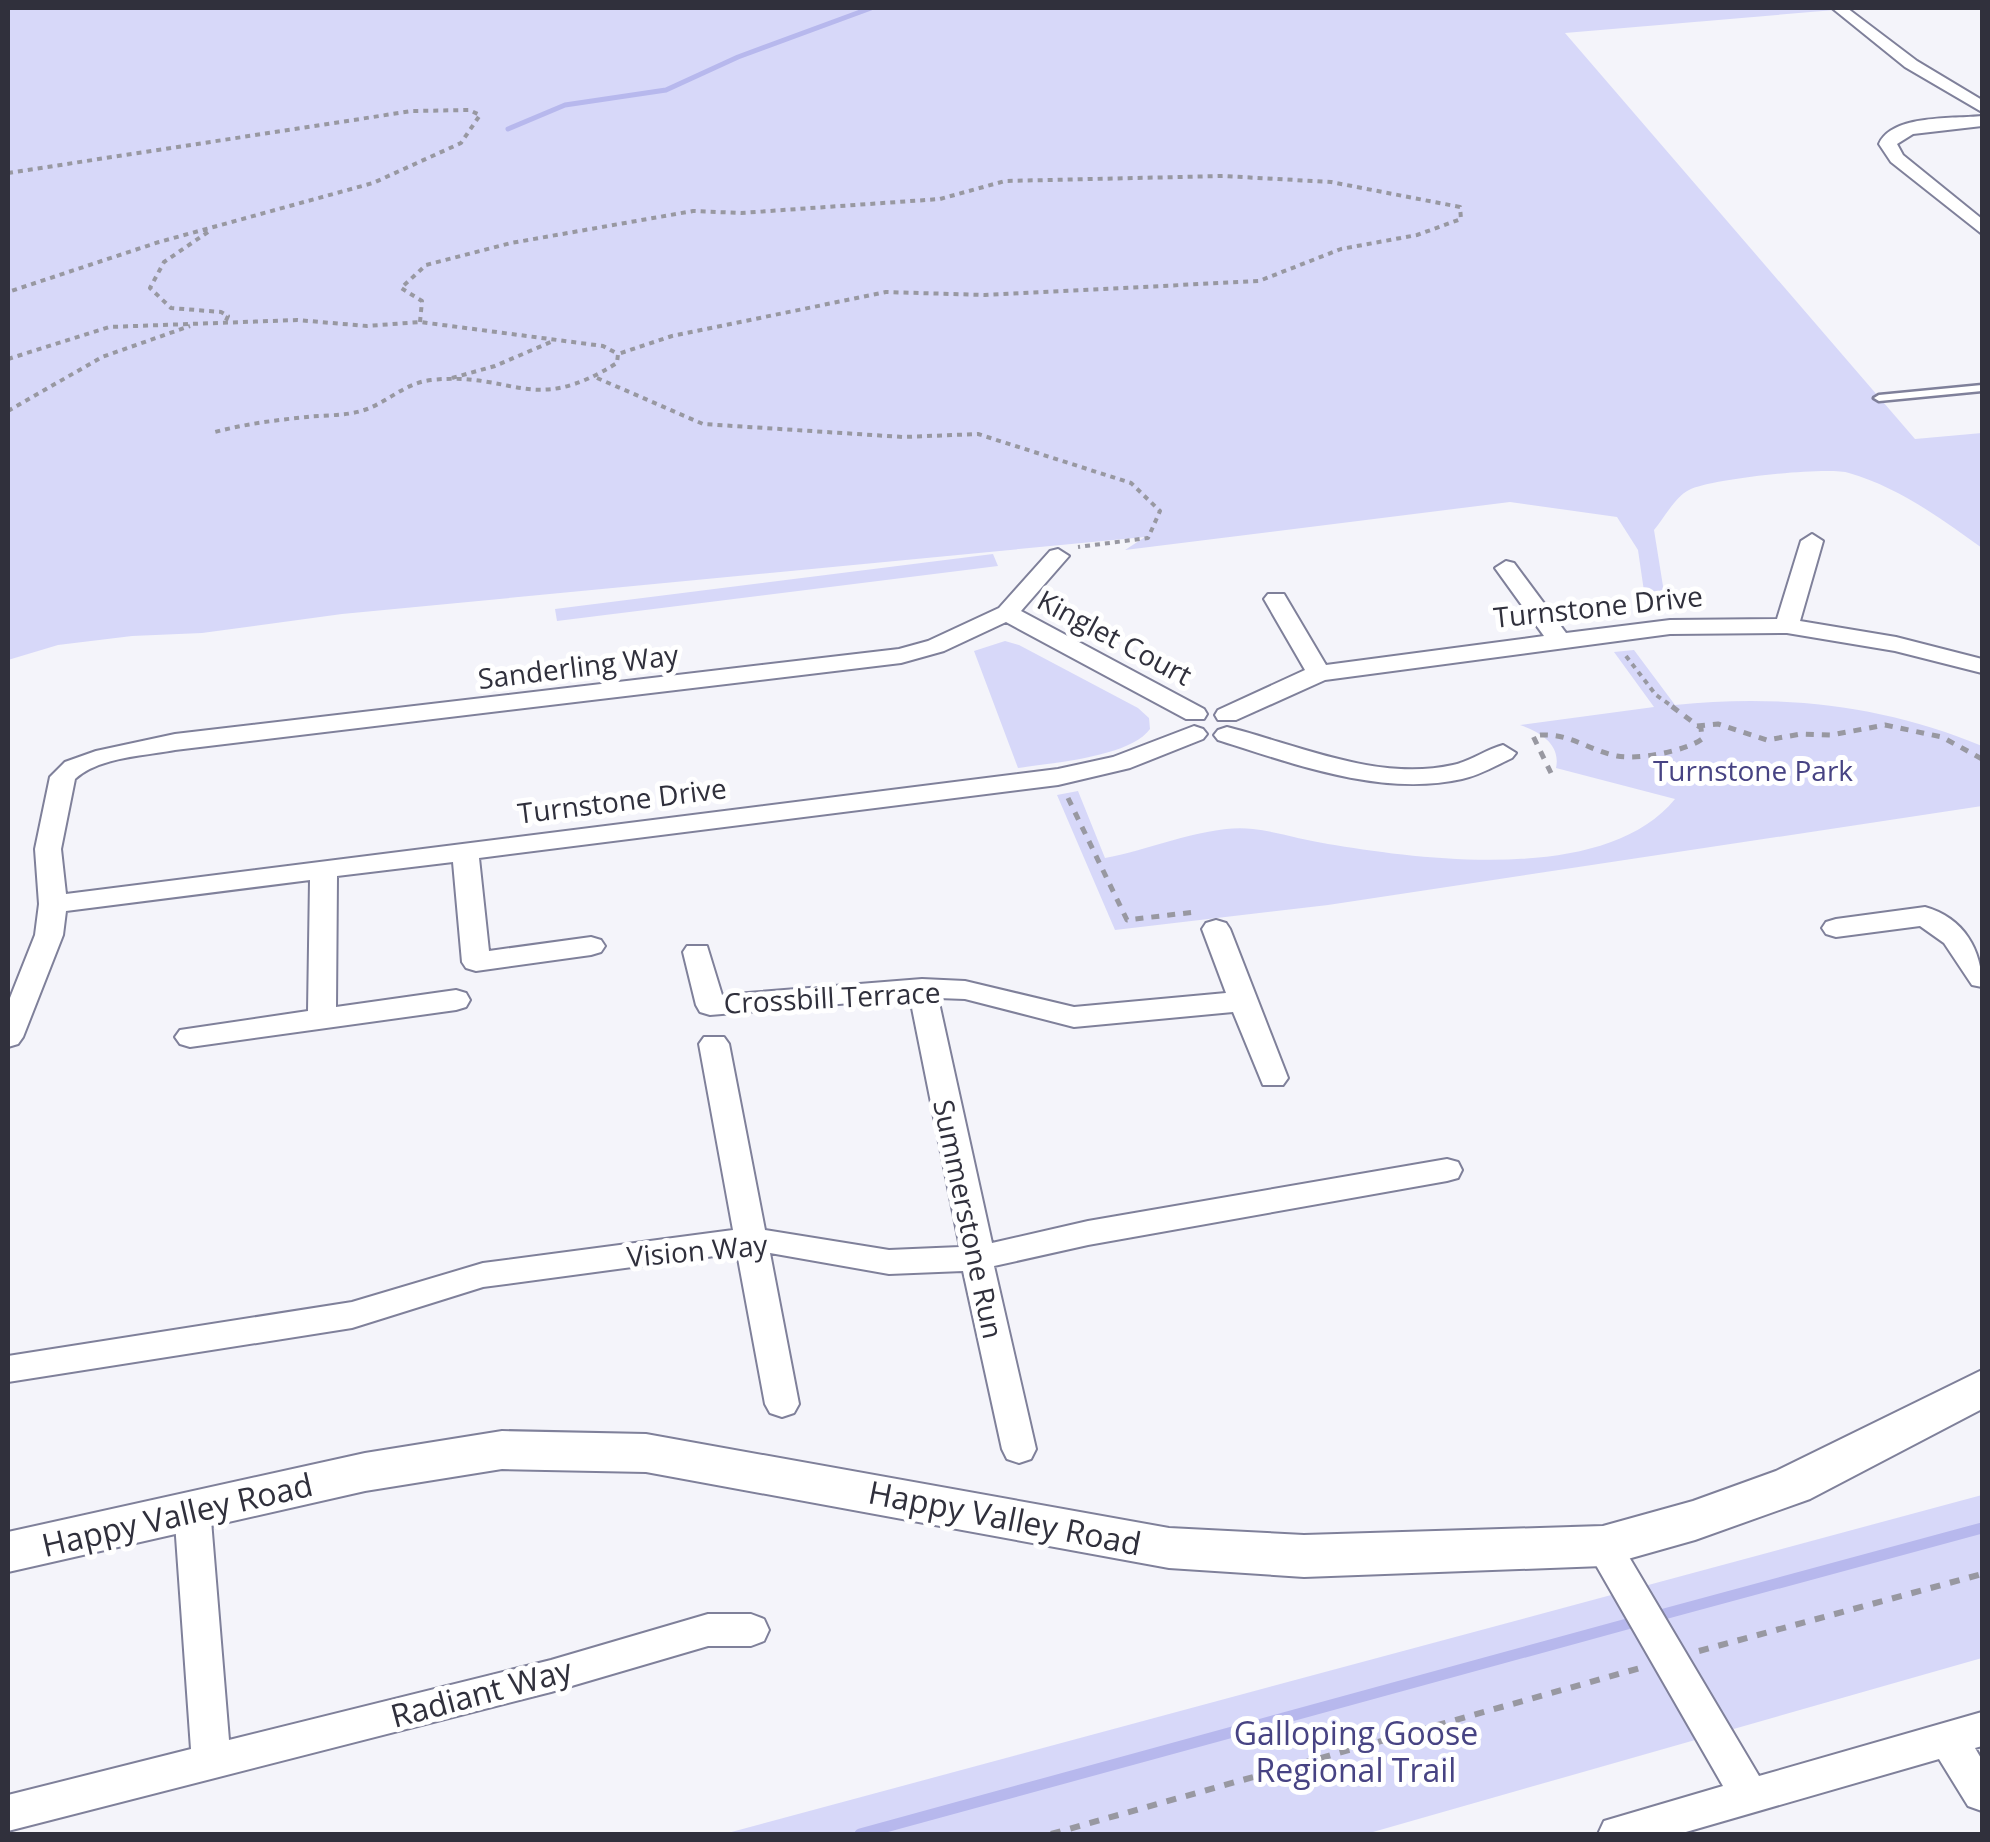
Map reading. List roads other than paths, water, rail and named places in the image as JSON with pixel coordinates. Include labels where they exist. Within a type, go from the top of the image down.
[{"type":"main road","name":"Happy Valley Road","points":[[8,1552],[365,1472],[502,1450],[646,1453],[1169,1548],[1304,1556],[1603,1546],[1695,1520],[1792,1485],[1982,1388]]},
{"type":"street","points":[[1839,9],[1911,64],[1979,102]]},
{"type":"street","points":[[1982,121],[1909,129],[1890,138],[1888,144],[1896,158],[1982,228]]},
{"type":"street","points":[[1787,626],[1812,540]]},
{"type":"street","name":"Sanderling Way","points":[[53,904],[51,834],[59,786],[74,768],[105,756],[175,742],[850,664],[936,646],[1007,614],[1068,552]]},
{"type":"street","points":[[1506,568],[1559,640]]},
{"type":"street","points":[[1276,599],[1319,673]]},
{"type":"street","name":"Kinglet Court","points":[[1007,614],[1194,724]]},
{"type":"street","name":"Turnstone Drive","points":[[1227,725],[1319,673],[1670,628],[1787,626],[1896,644],[1982,666]]},
{"type":"street","points":[[1194,724],[1217,711],[1227,725],[1326,764],[1383,772],[1458,772],[1503,754]]},
{"type":"street","name":"Turnstone Drive","points":[[53,904],[1058,777],[1120,763],[1194,724]]},
{"type":"street","points":[[465,853],[476,962],[591,946]]},
{"type":"street","points":[[322,1019],[324,870]]},
{"type":"street","points":[[8,1037],[44,953],[53,904]]},
{"type":"street","points":[[1836,928],[1925,916],[1954,937],[1982,978]]},
{"type":"street","points":[[1216,929],[1273,1078]]},
{"type":"street","name":"Crossbill Terrace","points":[[697,952],[710,1005],[922,988],[965,990],[1074,1017],[1244,1001]]},
{"type":"street","name":"Summerstone Run","points":[[922,988],[1019,1450]]},
{"type":"street","points":[[190,1037],[456,1000]]},
{"type":"street","points":[[714,1044],[782,1404]]},
{"type":"street","name":"Vision Way","points":[[8,1369],[352,1316],[483,1276],[750,1240],[889,1262],[976,1258],[1088,1233],[1447,1170]]},
{"type":"street","points":[[192,1508],[210,1762]]},
{"type":"street","points":[[1603,1546],[1750,1797]]},
{"type":"street","name":"Radiant Way","points":[[8,1813],[551,1676],[708,1630],[751,1630]]},
{"type":"street","points":[[1618,1834],[1965,1734],[1982,1793]]},
{"type":"lane","points":[[1879,398],[1982,388]]},
{"type":"waterway","points":[[508,129],[565,105],[666,90],[738,57],[871,8]]},
{"type":"waterway","points":[[1653,1617],[1982,1528]]},
{"type":"waterway","points":[[860,1834],[1638,1621]]},
{"type":"park label","name":"Turnstone Park","points":[[1753,770]]},
{"type":"park label","name":"Galloping Goose Regional Trail","points":[[1356,1750]]}]
